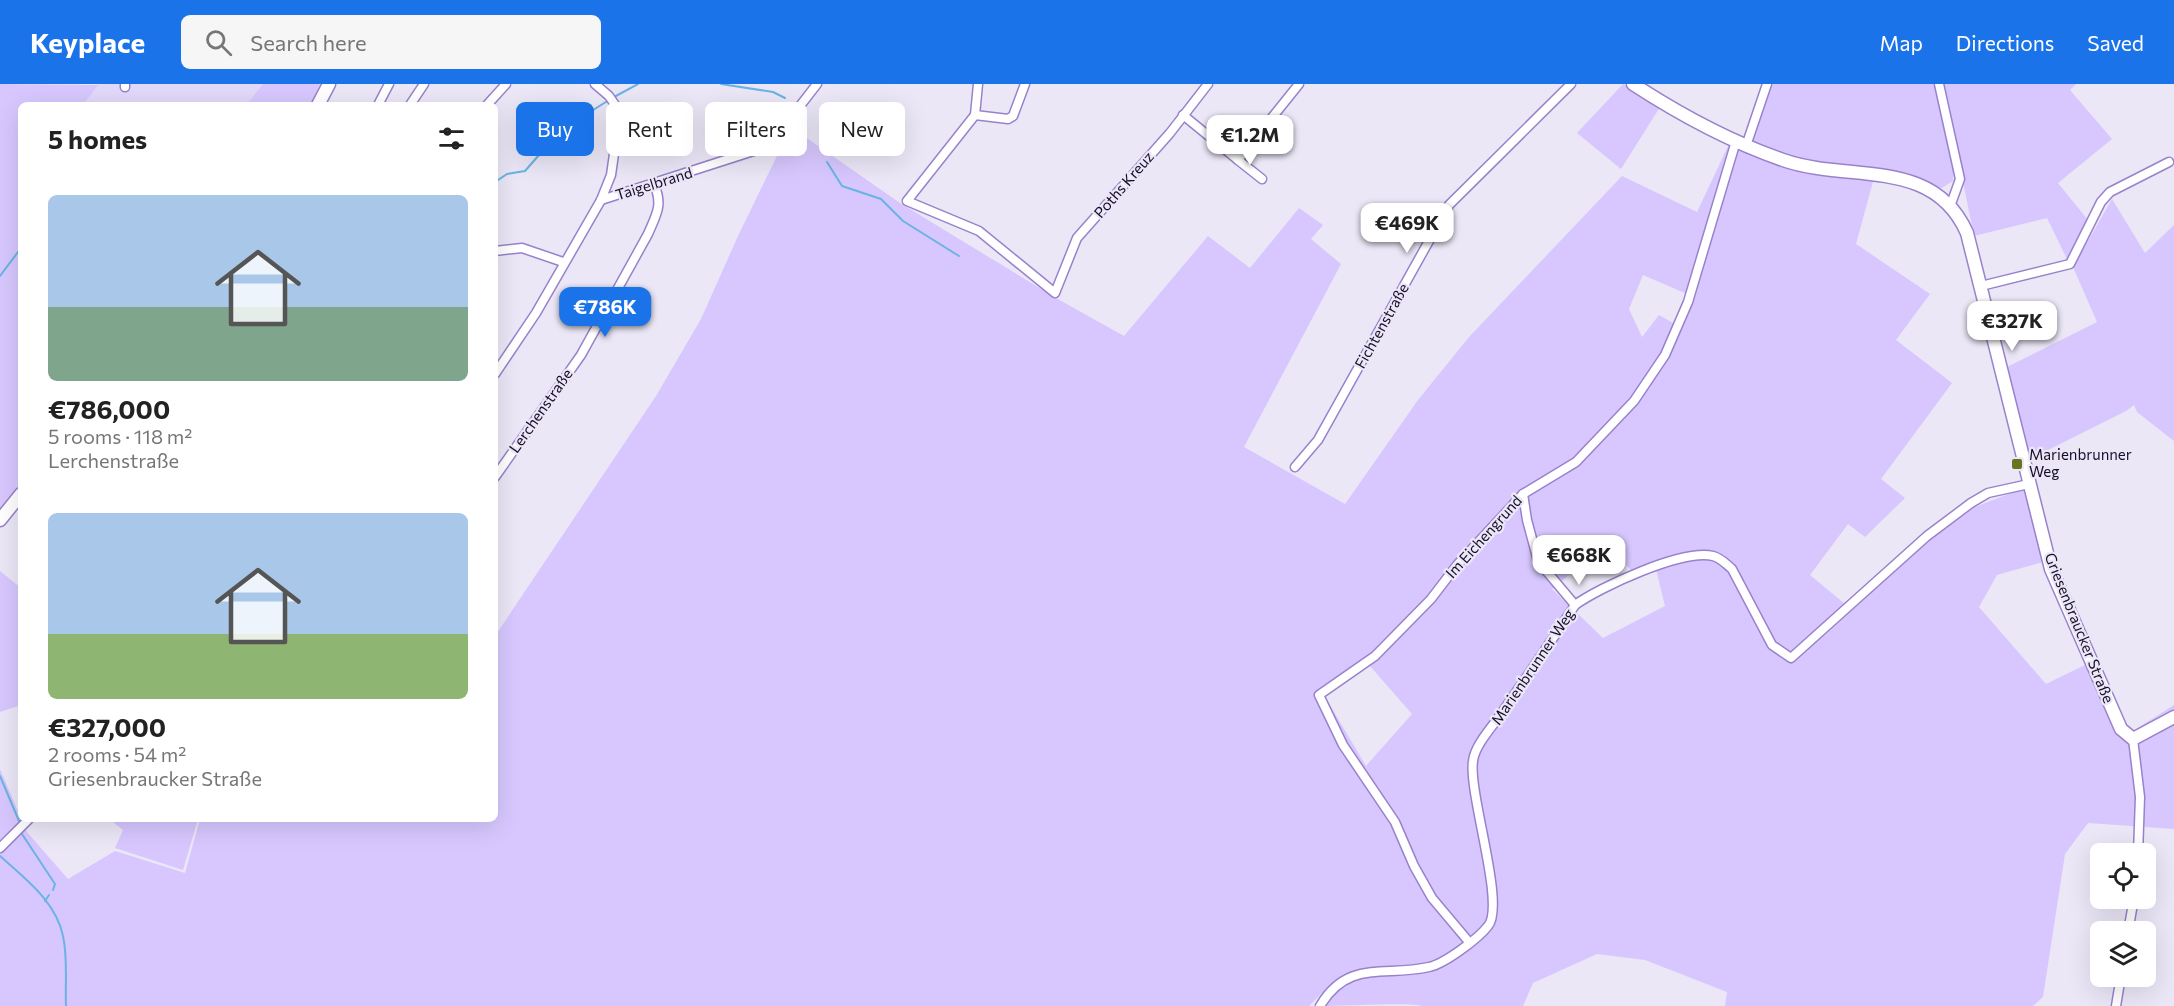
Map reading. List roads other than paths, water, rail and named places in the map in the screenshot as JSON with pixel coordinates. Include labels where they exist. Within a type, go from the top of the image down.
[{"type":"street","points":[[320,102],[329,84]]},
{"type":"street","points":[[380,102],[389,84]]},
{"type":"street","points":[[412,102],[424,84]]},
{"type":"street","points":[[491,102],[506,84]]},
{"type":"street","points":[[498,370],[536,313],[563,262],[601,200],[611,175],[620,112],[609,96],[595,84]]},
{"type":"street","name":"Taigelbrand","points":[[601,200],[770,146],[817,84]]},
{"type":"street","points":[[978,84],[975,115],[1008,119],[1013,116],[1025,84]]},
{"type":"street","name":"Poths Kreuz","points":[[975,115],[907,201],[979,231],[1055,293],[1077,238],[1208,84]]},
{"type":"street","points":[[1238,160],[1299,84]]},
{"type":"street","name":"Fichtenstraße","points":[[1295,467],[1318,440],[1449,205],[1571,84]]},
{"type":"street","name":"Griesenbraucker Straße","points":[[1633,84],[1741,144],[1803,166],[1910,180],[1940,194],[1951,204],[1967,233],[2051,569],[2121,729],[2133,739]]},
{"type":"street","name":"Im Eichengrund","points":[[1469,942],[1432,898],[1414,866],[1395,822],[1343,745],[1318,695],[1375,656],[1431,599],[1457,565],[1523,494],[1576,462],[1634,401],[1665,354],[1688,302],[1741,144],[1767,84]]},
{"type":"street","points":[[1939,84],[1960,180],[1951,204]]},
{"type":"street","points":[[1183,115],[1262,179]]},
{"type":"street","points":[[1981,286],[2070,264],[2101,201],[2110,192],[2169,162]]},
{"type":"street","name":"Lerchenstraße","points":[[498,473],[576,362],[633,260],[657,213],[660,199],[654,184]]},
{"type":"street","points":[[498,251],[522,248],[563,262]]},
{"type":"street","name":"Marienbrunner Weg","points":[[1320,1006],[1329,990],[1352,975],[1432,966],[1489,926],[1492,916],[1491,883],[1473,759],[1488,733],[1575,605],[1589,596],[1655,566],[1690,557],[1712,555],[1732,569],[1772,645],[1791,658],[1927,536],[1971,503],[1988,493],[2028,484]]},
{"type":"street","points":[[1523,494],[1538,561],[1575,605]]},
{"type":"street","points":[[0,520],[18,498]]},
{"type":"street","points":[[2138,843],[2140,797],[2133,739],[2174,717]]},
{"type":"street","points":[[0,848],[26,822]]},
{"type":"street","points":[[2116,1006],[2119,987]]},
{"type":"waterway","points":[[614,97],[638,84]]},
{"type":"waterway","points":[[721,84],[773,92],[785,98]]},
{"type":"waterway","points":[[498,180],[507,174],[525,171],[560,131],[609,100]]},
{"type":"waterway","points":[[827,162],[842,186],[881,199],[903,221],[959,256]]},
{"type":"waterway","points":[[0,276],[18,252]]},
{"type":"waterway","points":[[0,776],[18,819]]},
{"type":"waterway","points":[[22,834],[55,884],[53,890]]},
{"type":"waterway","points":[[0,856],[38,891],[54,912],[59,923],[65,953],[66,1006]]},
{"type":"waterway","points":[[45,901],[49,895]]},
{"type":"place","name":"Marienbrunner Weg","points":[[2017,464]]}]
